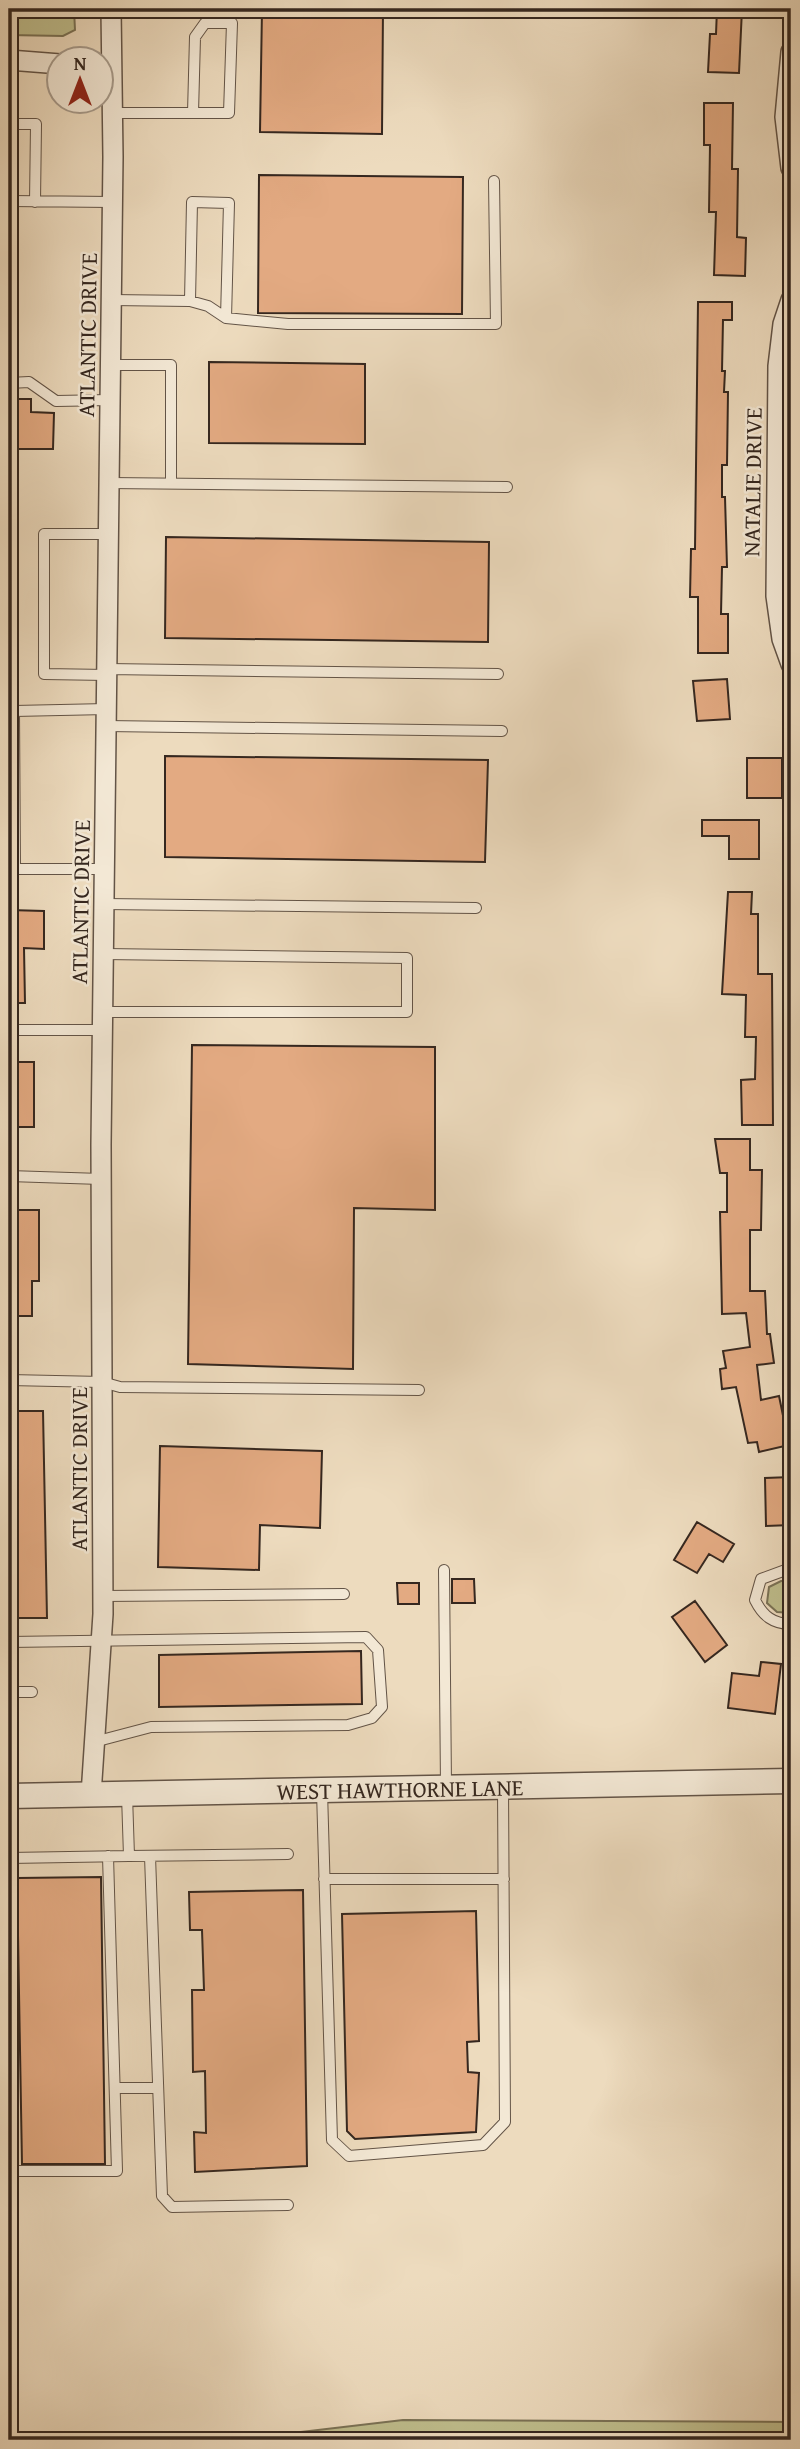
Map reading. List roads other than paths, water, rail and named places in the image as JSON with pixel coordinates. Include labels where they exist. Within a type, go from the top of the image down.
[{"type":"street","name":"ATLANTIC DRIVE","points":[[108,46],[111,9]]},
{"type":"street","points":[[791,52],[785,117],[791,167]]},
{"type":"street","points":[[9,60],[46,63]]},
{"type":"street","name":"ATLANTIC DRIVE","points":[[91,1795],[103,1595],[103,1021],[113,116]]},
{"type":"street","name":"NATALIE DRIVE","points":[[791,300],[780,342],[784,444],[776,596],[782,639],[791,663]]},
{"type":"street","name":"WEST HAWTHORNE LANE","points":[[9,1796],[791,1782]]},
{"type":"lane","points":[[116,113],[194,113],[229,113],[232,23],[205,23],[195,37],[194,113]]},
{"type":"lane","points":[[9,124],[36,124],[35,202]]},
{"type":"lane","points":[[111,300],[190,300],[208,306],[226,318],[288,324],[496,324],[494,181]]},
{"type":"lane","points":[[9,201],[113,202]]},
{"type":"lane","points":[[190,300],[192,202],[229,203],[226,318]]},
{"type":"lane","points":[[111,365],[171,365],[171,484]]},
{"type":"lane","points":[[9,383],[29,382],[56,401],[110,400]]},
{"type":"lane","points":[[109,483],[506,487]]},
{"type":"lane","points":[[109,534],[44,534],[44,674],[498,674]]},
{"type":"lane","points":[[105,869],[15,869],[14,710],[107,718],[502,731]]},
{"type":"lane","points":[[104,904],[475,908]]},
{"type":"lane","points":[[9,1030],[103,1021],[407,1012],[407,958],[104,954]]},
{"type":"lane","points":[[9,1176],[102,1179]]},
{"type":"lane","points":[[9,1380],[102,1381],[120,1387],[419,1390]]},
{"type":"lane","points":[[791,1568],[761,1579],[755,1600],[762,1615],[780,1624],[791,1624]]},
{"type":"lane","points":[[444,1570],[446,1788]]},
{"type":"lane","points":[[103,1595],[344,1594]]},
{"type":"lane","points":[[9,1642],[366,1637],[378,1650],[382,1707],[372,1718],[348,1725],[151,1727],[94,1742]]},
{"type":"lane","points":[[9,1692],[32,1692]]},
{"type":"lane","points":[[321,1791],[332,2140],[349,2156],[482,2144],[505,2122],[503,1787]]},
{"type":"lane","points":[[127,1794],[129,1856]]},
{"type":"lane","points":[[9,1858],[288,1854]]},
{"type":"lane","points":[[9,2171],[117,2171],[108,1856]]},
{"type":"lane","points":[[150,1856],[162,2196],[172,2207],[288,2205]]},
{"type":"lane","points":[[324,1879],[504,1879]]},
{"type":"lane","points":[[116,2088],[158,2088]]}]
